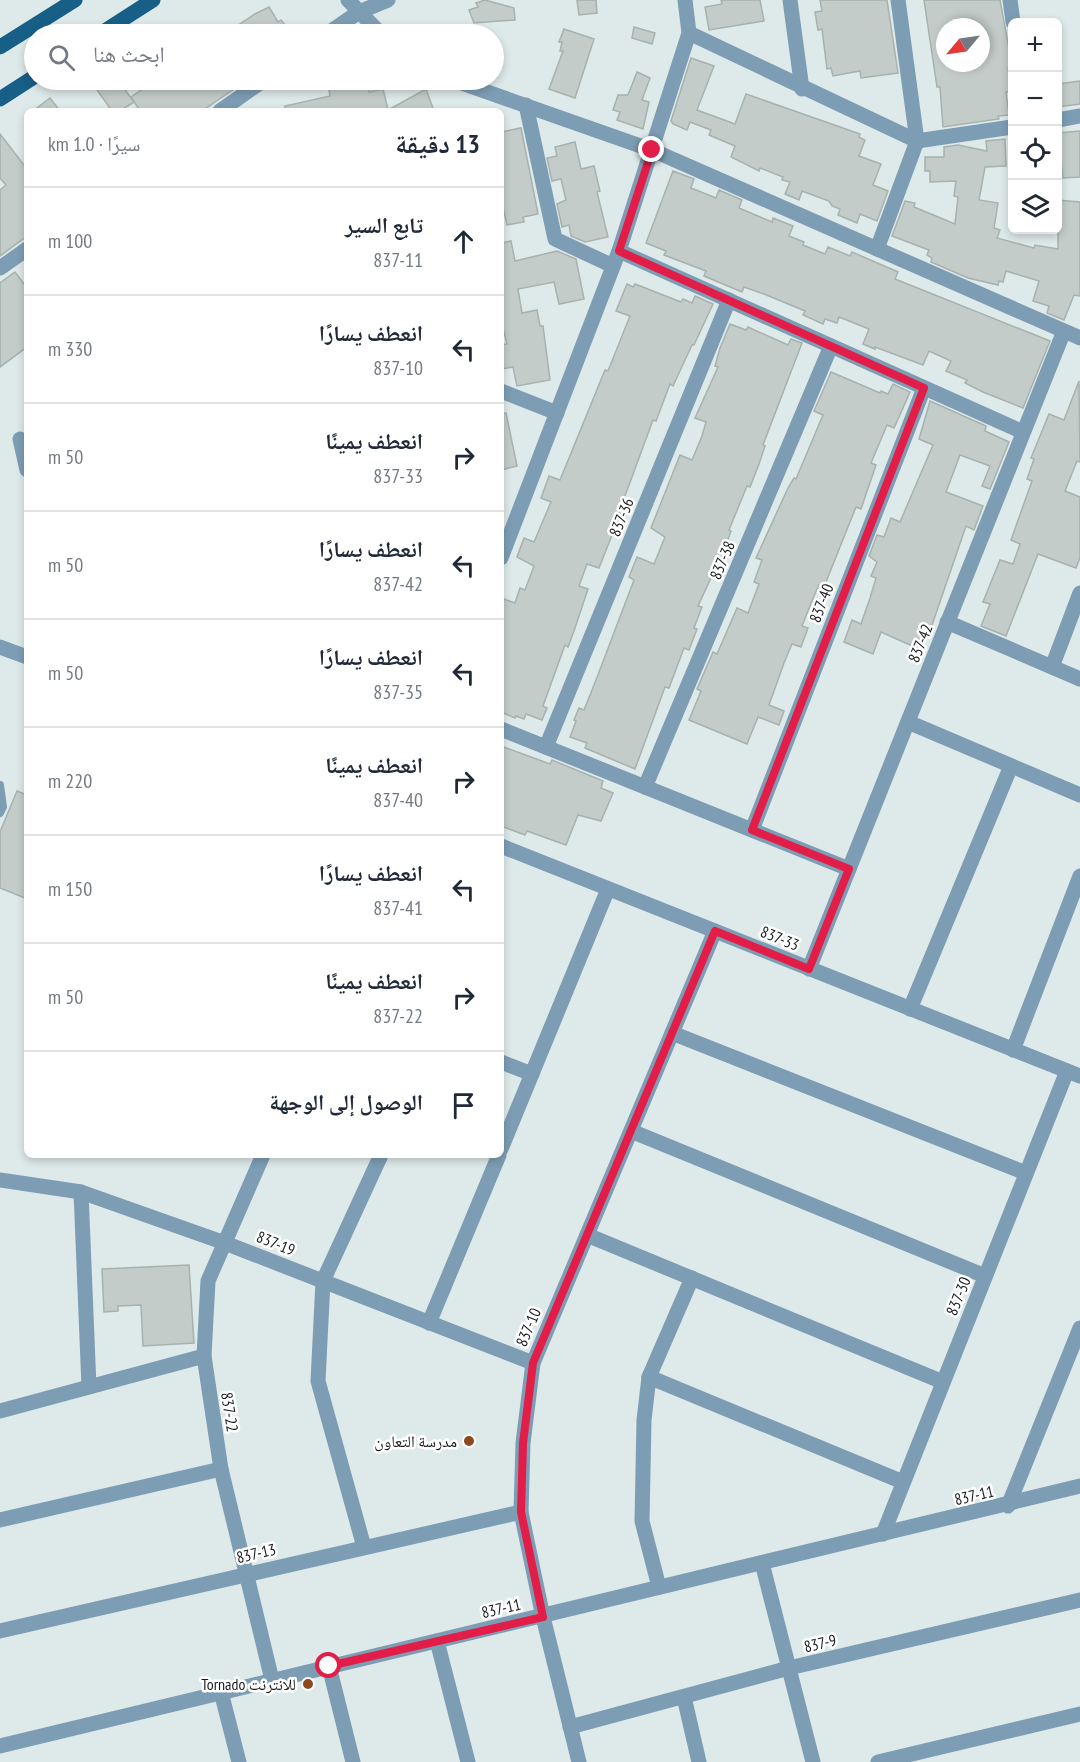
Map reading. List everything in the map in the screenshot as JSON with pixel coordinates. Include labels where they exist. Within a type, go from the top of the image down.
[{"type":"main road","points":[[37,24],[75,0]]},
{"type":"main road","points":[[115,24],[153,0]]},
{"type":"main road","points":[[0,47],[24,32]]},
{"type":"main road","points":[[0,99],[24,83]]},
{"type":"street","points":[[348,0],[371,24]]},
{"type":"street","points":[[342,24],[359,12],[388,0]]},
{"type":"street","points":[[504,550],[619,251],[688,33],[685,0]]},
{"type":"street","points":[[790,0],[802,88]]},
{"type":"street","points":[[878,249],[917,141],[898,0]]},
{"type":"street","points":[[1010,0],[1012,18]]},
{"type":"street","points":[[688,33],[917,141],[1008,128]]},
{"type":"street","points":[[224,108],[250,90]]},
{"type":"street","points":[[482,90],[652,150],[1080,338]]},
{"type":"street","points":[[526,105],[555,239],[614,266]]},
{"type":"street","points":[[1062,119],[1080,116]]},
{"type":"street","points":[[0,268],[24,251]]},
{"type":"street","points":[[619,251],[1023,432]]},
{"type":"street","name":"837-36","points":[[546,747],[729,300]]},
{"type":"street","name":"837-42","points":[[809,969],[1064,331]]},
{"type":"street","name":"837-38","points":[[645,787],[831,346]]},
{"type":"street","name":"837-40","points":[[752,830],[924,388]]},
{"type":"street","points":[[504,392],[557,413]]},
{"type":"street","points":[[20,439],[24,457]]},
{"type":"street","points":[[1052,667],[1080,593]]},
{"type":"street","points":[[948,622],[1080,679]]},
{"type":"street","points":[[0,647],[24,656]]},
{"type":"street","points":[[908,722],[1080,795]]},
{"type":"street","points":[[504,730],[849,869]]},
{"type":"street","points":[[910,1009],[1011,766]]},
{"type":"street","name":"837-33","points":[[504,847],[1073,1074]]},
{"type":"street","points":[[1013,1050],[1080,876]]},
{"type":"street","points":[[504,1142],[609,889]]},
{"type":"street","name":"837-10","points":[[579,1762],[543,1617],[521,1512],[523,1443],[533,1363],[715,931]]},
{"type":"street","points":[[672,1033],[1026,1173]]},
{"type":"street","points":[[504,1063],[532,1074]]},
{"type":"street","name":"837-30","points":[[883,1534],[1026,1173],[1073,1074]]},
{"type":"street","points":[[631,1131],[985,1276]]},
{"type":"street","name":"837-22","points":[[262,1158],[208,1281],[204,1356],[221,1469],[272,1680]]},
{"type":"street","points":[[364,1547],[318,1381],[323,1281],[380,1158]]},
{"type":"street","points":[[429,1323],[498,1158]]},
{"type":"street","name":"837-19","points":[[0,1180],[81,1192],[225,1242],[533,1363]]},
{"type":"street","points":[[81,1192],[89,1387]]},
{"type":"street","points":[[587,1235],[943,1382]]},
{"type":"street","points":[[659,1587],[642,1521],[641,1463],[649,1377],[692,1278]]},
{"type":"street","points":[[1008,1506],[1080,1328]]},
{"type":"street","points":[[0,1411],[204,1356]]},
{"type":"street","points":[[649,1377],[903,1482]]},
{"type":"street","points":[[0,1520],[221,1469]]},
{"type":"street","name":"837-11","points":[[0,1746],[543,1617],[659,1587],[1008,1506],[1080,1486]]},
{"type":"street","name":"837-13","points":[[0,1631],[521,1512]]},
{"type":"street","points":[[762,1563],[813,1762]]},
{"type":"street","name":"837-9","points":[[570,1727],[789,1668],[1080,1600]]},
{"type":"street","points":[[437,1641],[468,1762]]},
{"type":"street","points":[[329,1666],[353,1762]]},
{"type":"street","points":[[221,1692],[240,1762]]},
{"type":"street","points":[[684,1697],[699,1762]]},
{"type":"street","points":[[878,1762],[1080,1714]]},
{"type":"lane","points":[[0,785],[3,807],[0,813]]},
{"type":"building","points":[[485,0],[514,8],[515,20],[474,23],[469,10],[478,7],[476,3]]},
{"type":"building","points":[[577,0],[596,0],[597,13],[579,15]]},
{"type":"building","points":[[721,0],[760,0],[764,21],[709,30],[705,7],[722,4]]},
{"type":"building","points":[[820,0],[887,0],[898,73],[861,78],[860,71],[833,76],[831,68],[827,69],[822,29],[818,30],[815,12],[822,11]]},
{"type":"building","points":[[924,0],[1000,0],[1008,43],[1008,92],[1006,92],[1008,115],[998,116],[999,119],[943,127],[940,87],[937,87]]},
{"type":"building","points":[[269,7],[278,22],[281,20],[284,24],[240,24]]},
{"type":"building","points":[[634,27],[655,33],[652,44],[632,38]]},
{"type":"building","points":[[564,29],[594,39],[575,98],[549,89],[563,51],[560,51],[562,42],[559,42]]},
{"type":"building","points":[[691,58],[714,66],[697,110],[735,124],[746,94],[860,134],[859,137],[865,140],[859,156],[881,164],[873,185],[888,191],[877,221],[860,214],[857,223],[838,215],[840,209],[832,206],[829,201],[802,191],[799,200],[785,194],[790,182],[760,168],[759,171],[731,157],[735,146],[709,135],[711,130],[690,122],[687,130],[673,124],[671,121]]},
{"type":"building","points":[[637,72],[650,78],[642,100],[649,102],[643,129],[617,120],[620,112],[613,110],[618,95],[628,95]]},
{"type":"building","points":[[1080,81],[1080,104],[1062,106],[1062,83]]},
{"type":"building","points":[[97,90],[125,90],[134,102],[125,108],[110,108]]},
{"type":"building","points":[[141,90],[232,90],[206,108],[138,108],[131,97]]},
{"type":"building","points":[[329,90],[369,90],[369,92],[383,90],[388,108],[285,108],[285,106],[330,96]]},
{"type":"building","points":[[424,90],[426,90],[433,108],[392,108]]},
{"type":"building","points":[[50,98],[58,108],[37,108]]},
{"type":"building","points":[[521,128],[538,214],[523,217],[524,222],[507,225],[504,212],[504,131]]},
{"type":"building","points":[[1080,131],[1080,177],[1063,178],[1062,133]]},
{"type":"building","points":[[0,134],[24,165],[24,238],[0,256],[0,190],[6,185],[0,178]]},
{"type":"building","points":[[1005,139],[1006,166],[985,167],[979,200],[998,203],[994,228],[1000,230],[997,238],[1034,248],[1035,245],[1058,249],[1058,234],[1062,234],[1062,200],[1080,202],[1080,296],[1074,295],[1064,320],[1047,313],[1049,306],[1033,301],[1039,281],[1006,271],[1003,282],[999,281],[998,285],[968,278],[931,262],[932,258],[927,255],[929,250],[892,236],[905,201],[915,203],[914,207],[955,224],[958,197],[954,196],[956,181],[930,182],[930,171],[925,171],[925,157],[944,157],[944,147],[958,145],[987,151],[986,141]]},
{"type":"building","points":[[575,142],[581,169],[594,166],[600,191],[597,192],[608,237],[585,242],[571,236],[569,225],[562,227],[557,204],[566,200],[561,179],[552,181],[547,158],[557,156],[555,147]]},
{"type":"building","points":[[673,171],[694,179],[691,188],[716,198],[719,190],[742,200],[739,208],[772,222],[773,218],[793,226],[789,236],[804,242],[803,245],[825,254],[828,247],[850,256],[852,252],[898,272],[895,279],[1050,341],[1023,408],[965,383],[967,380],[946,371],[951,361],[929,351],[923,365],[875,347],[875,349],[863,344],[869,329],[839,317],[837,323],[825,319],[823,324],[803,315],[805,311],[764,294],[744,287],[742,292],[704,276],[706,271],[664,255],[666,251],[646,243]]},
{"type":"building","points":[[511,241],[515,261],[557,251],[576,259],[584,299],[559,304],[554,282],[518,289],[522,313],[537,310],[540,326],[543,326],[550,380],[517,386],[513,367],[504,368],[504,344],[507,344],[504,332],[504,242]]},
{"type":"building","points":[[15,272],[24,284],[24,349],[0,367],[0,283]]},
{"type":"building","points":[[627,284],[633,287],[635,284],[681,302],[683,299],[692,303],[695,296],[713,304],[673,386],[670,384],[656,421],[653,420],[622,504],[625,505],[621,514],[626,516],[621,528],[616,525],[599,568],[587,564],[579,586],[588,589],[568,647],[565,645],[543,706],[547,708],[542,720],[526,714],[524,719],[516,716],[515,718],[504,713],[504,599],[515,603],[520,588],[525,590],[534,566],[517,557],[524,538],[534,542],[551,502],[541,498],[549,476],[560,480],[605,370],[608,371],[630,316],[616,311]]},
{"type":"building","points":[[730,324],[746,330],[748,327],[788,345],[791,339],[802,343],[763,445],[765,446],[759,464],[750,487],[747,486],[729,530],[731,531],[727,542],[731,544],[721,569],[716,567],[698,606],[702,607],[689,650],[684,648],[669,688],[665,687],[635,769],[585,748],[587,743],[570,737],[579,708],[584,710],[634,580],[629,577],[637,557],[654,564],[665,537],[651,528],[680,455],[692,460],[702,436],[706,422],[695,418],[718,367],[715,366],[720,348]]},
{"type":"building","points":[[831,372],[880,393],[881,391],[888,394],[893,384],[910,392],[894,428],[887,425],[871,463],[876,465],[861,509],[856,507],[824,587],[819,585],[802,626],[808,628],[801,647],[792,644],[784,663],[769,705],[784,711],[779,725],[758,717],[747,744],[689,720],[701,691],[697,689],[713,652],[717,654],[737,608],[748,613],[759,584],[754,582],[762,560],[756,558],[788,488],[794,478],[796,479],[823,415],[814,411]]},
{"type":"building","points":[[1079,381],[1080,462],[1077,461],[1065,491],[1080,497],[1080,558],[1076,568],[1038,554],[1006,636],[981,626],[990,604],[983,602],[1000,560],[1013,564],[1020,544],[1011,540],[1032,481],[1027,479],[1034,459],[1031,458],[1049,414],[1064,420]]},
{"type":"building","points":[[930,401],[986,426],[985,431],[1009,442],[990,489],[982,486],[990,466],[960,455],[946,492],[983,506],[974,530],[966,526],[931,628],[927,628],[919,649],[881,632],[873,654],[844,642],[852,620],[861,624],[870,598],[876,578],[871,576],[877,562],[869,556],[877,535],[884,537],[891,518],[900,522],[933,445],[919,439]]},
{"type":"building","points":[[504,413],[506,413],[517,466],[504,469]]},
{"type":"building","points":[[504,747],[550,764],[552,760],[603,781],[601,788],[613,793],[601,821],[578,815],[566,845],[527,831],[525,835],[504,827]]},
{"type":"building","points":[[17,791],[24,794],[24,898],[0,888],[0,832]]},
{"type":"building","points":[[189,1265],[194,1343],[143,1346],[141,1305],[118,1306],[118,1311],[104,1312],[102,1269]]},
{"type":"place","name":"مدرسة التعاون","points":[[469,1441]]},
{"type":"place","name":"Tornado للانترنت","points":[[308,1684]]},
{"type":"route","points":[[329,1666],[543,1617],[521,1512],[523,1443],[533,1363],[715,931],[809,969],[849,869],[752,830],[924,388],[619,251],[652,150]]}]
